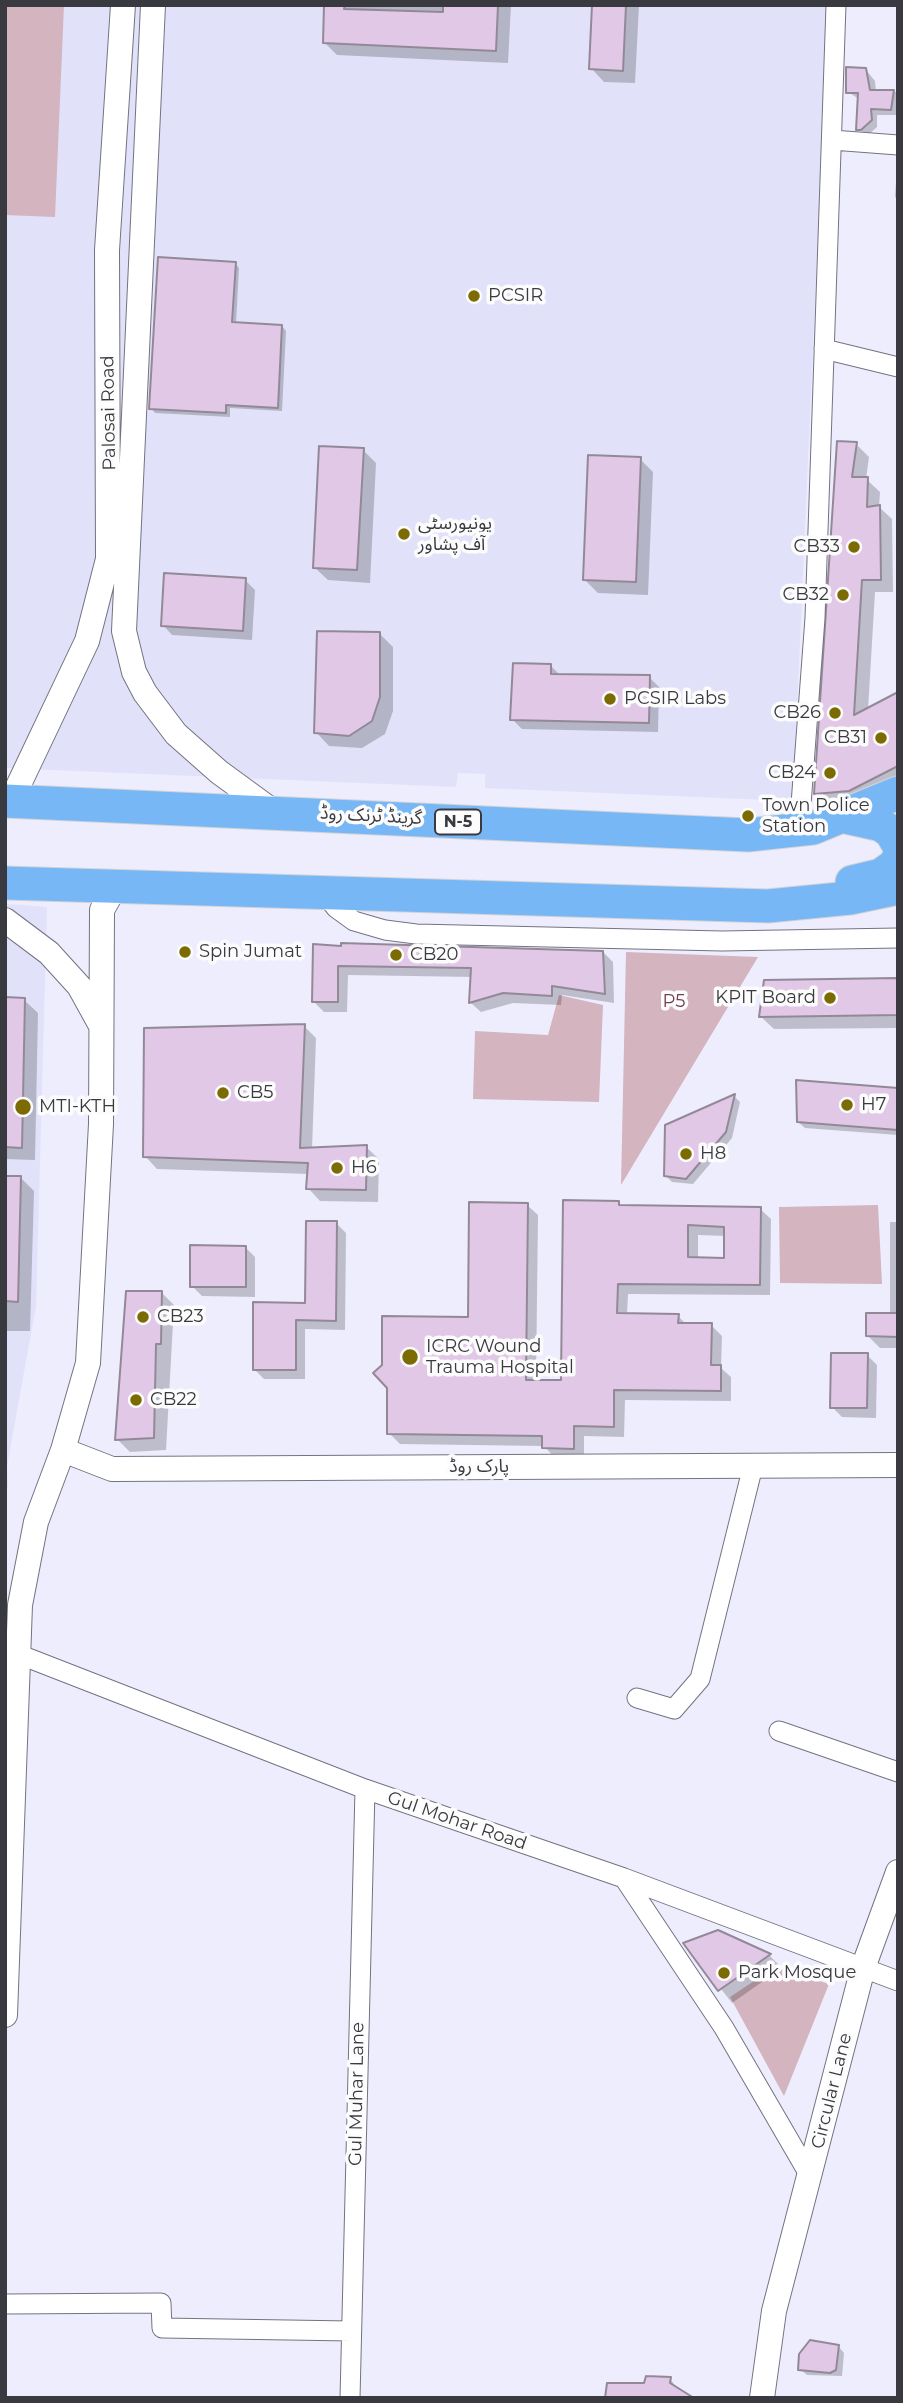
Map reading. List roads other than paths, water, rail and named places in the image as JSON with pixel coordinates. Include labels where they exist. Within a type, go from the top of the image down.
[{"type":"highway","name":"گرینڈ ٹرنک روڈ","points":[[8,801],[271,810],[748,835],[799,831],[845,817],[898,793]]},
{"type":"highway","points":[[5,883],[322,890],[768,906],[850,898],[894,866],[845,817]]},
{"type":"street","name":"Palosai Road","points":[[8,801],[87,640],[108,559],[120,494],[107,250],[123,5]]},
{"type":"street","points":[[153,5],[120,494],[124,631],[134,672],[145,693],[176,734],[219,772],[271,810]]},
{"type":"street","points":[[799,831],[816,618],[836,5]]},
{"type":"street","points":[[832,140],[898,145]]},
{"type":"street","points":[[824,349],[898,367]]},
{"type":"street","points":[[5,2015],[18,1654],[13,1603],[36,1522],[63,1450],[88,1363],[92,1330],[102,1028],[102,910],[111,894],[121,886]]},
{"type":"street","points":[[322,890],[336,908],[354,921],[385,930],[416,934],[722,941],[898,938]]},
{"type":"street","points":[[5,920],[49,953],[79,986],[102,1028]]},
{"type":"street","name":"پارک روڈ","points":[[63,1450],[112,1469],[898,1465]]},
{"type":"street","points":[[637,1698],[674,1709],[700,1679],[753,1466]]},
{"type":"street","name":"Gul Mohar Road","points":[[18,1654],[365,1789],[624,1878],[898,1981]]},
{"type":"street","points":[[779,1731],[898,1772]]},
{"type":"street","name":"Gul Muhar Lane","points":[[350,2398],[365,1789]]},
{"type":"street","name":"Circular Lane","points":[[762,2398],[774,2311],[863,1968],[898,1872]]},
{"type":"street","points":[[624,1878],[724,2028],[810,2176]]},
{"type":"street","points":[[5,2304],[161,2303],[162,2328],[351,2331]]},
{"type":"place","name":"PCSIR","points":[[474,296]]},
{"type":"place","name":"یونیورسٹی آف پشاور","points":[[404,534]]},
{"type":"place","name":"CB33","points":[[854,547]]},
{"type":"place","name":"CB32","points":[[843,595]]},
{"type":"place","name":"PCSIR Labs","points":[[610,699]]},
{"type":"place","name":"CB26","points":[[835,713]]},
{"type":"place","name":"CB31","points":[[881,738]]},
{"type":"place","name":"CB24","points":[[830,773]]},
{"type":"place","name":"Town Police Station","points":[[748,816]]},
{"type":"place","name":"Spin Jumat","points":[[185,952]]},
{"type":"place","name":"CB20","points":[[396,955]]},
{"type":"place","name":"KPIT Board","points":[[830,998]]},
{"type":"place","name":"CB5","points":[[223,1093]]},
{"type":"place","name":"H7","points":[[847,1105]]},
{"type":"place","name":"MTI-KTH","points":[[23,1107]]},
{"type":"place","name":"H8","points":[[686,1154]]},
{"type":"place","name":"H6","points":[[337,1168]]},
{"type":"place","name":"CB23","points":[[143,1317]]},
{"type":"place","name":"ICRC Wound Trauma Hospital","points":[[410,1357]]},
{"type":"place","name":"CB22","points":[[136,1400]]},
{"type":"place","name":"Park Mosque","points":[[724,1973]]},
{"type":"park label","name":"P5","points":[[674,1002]]}]
